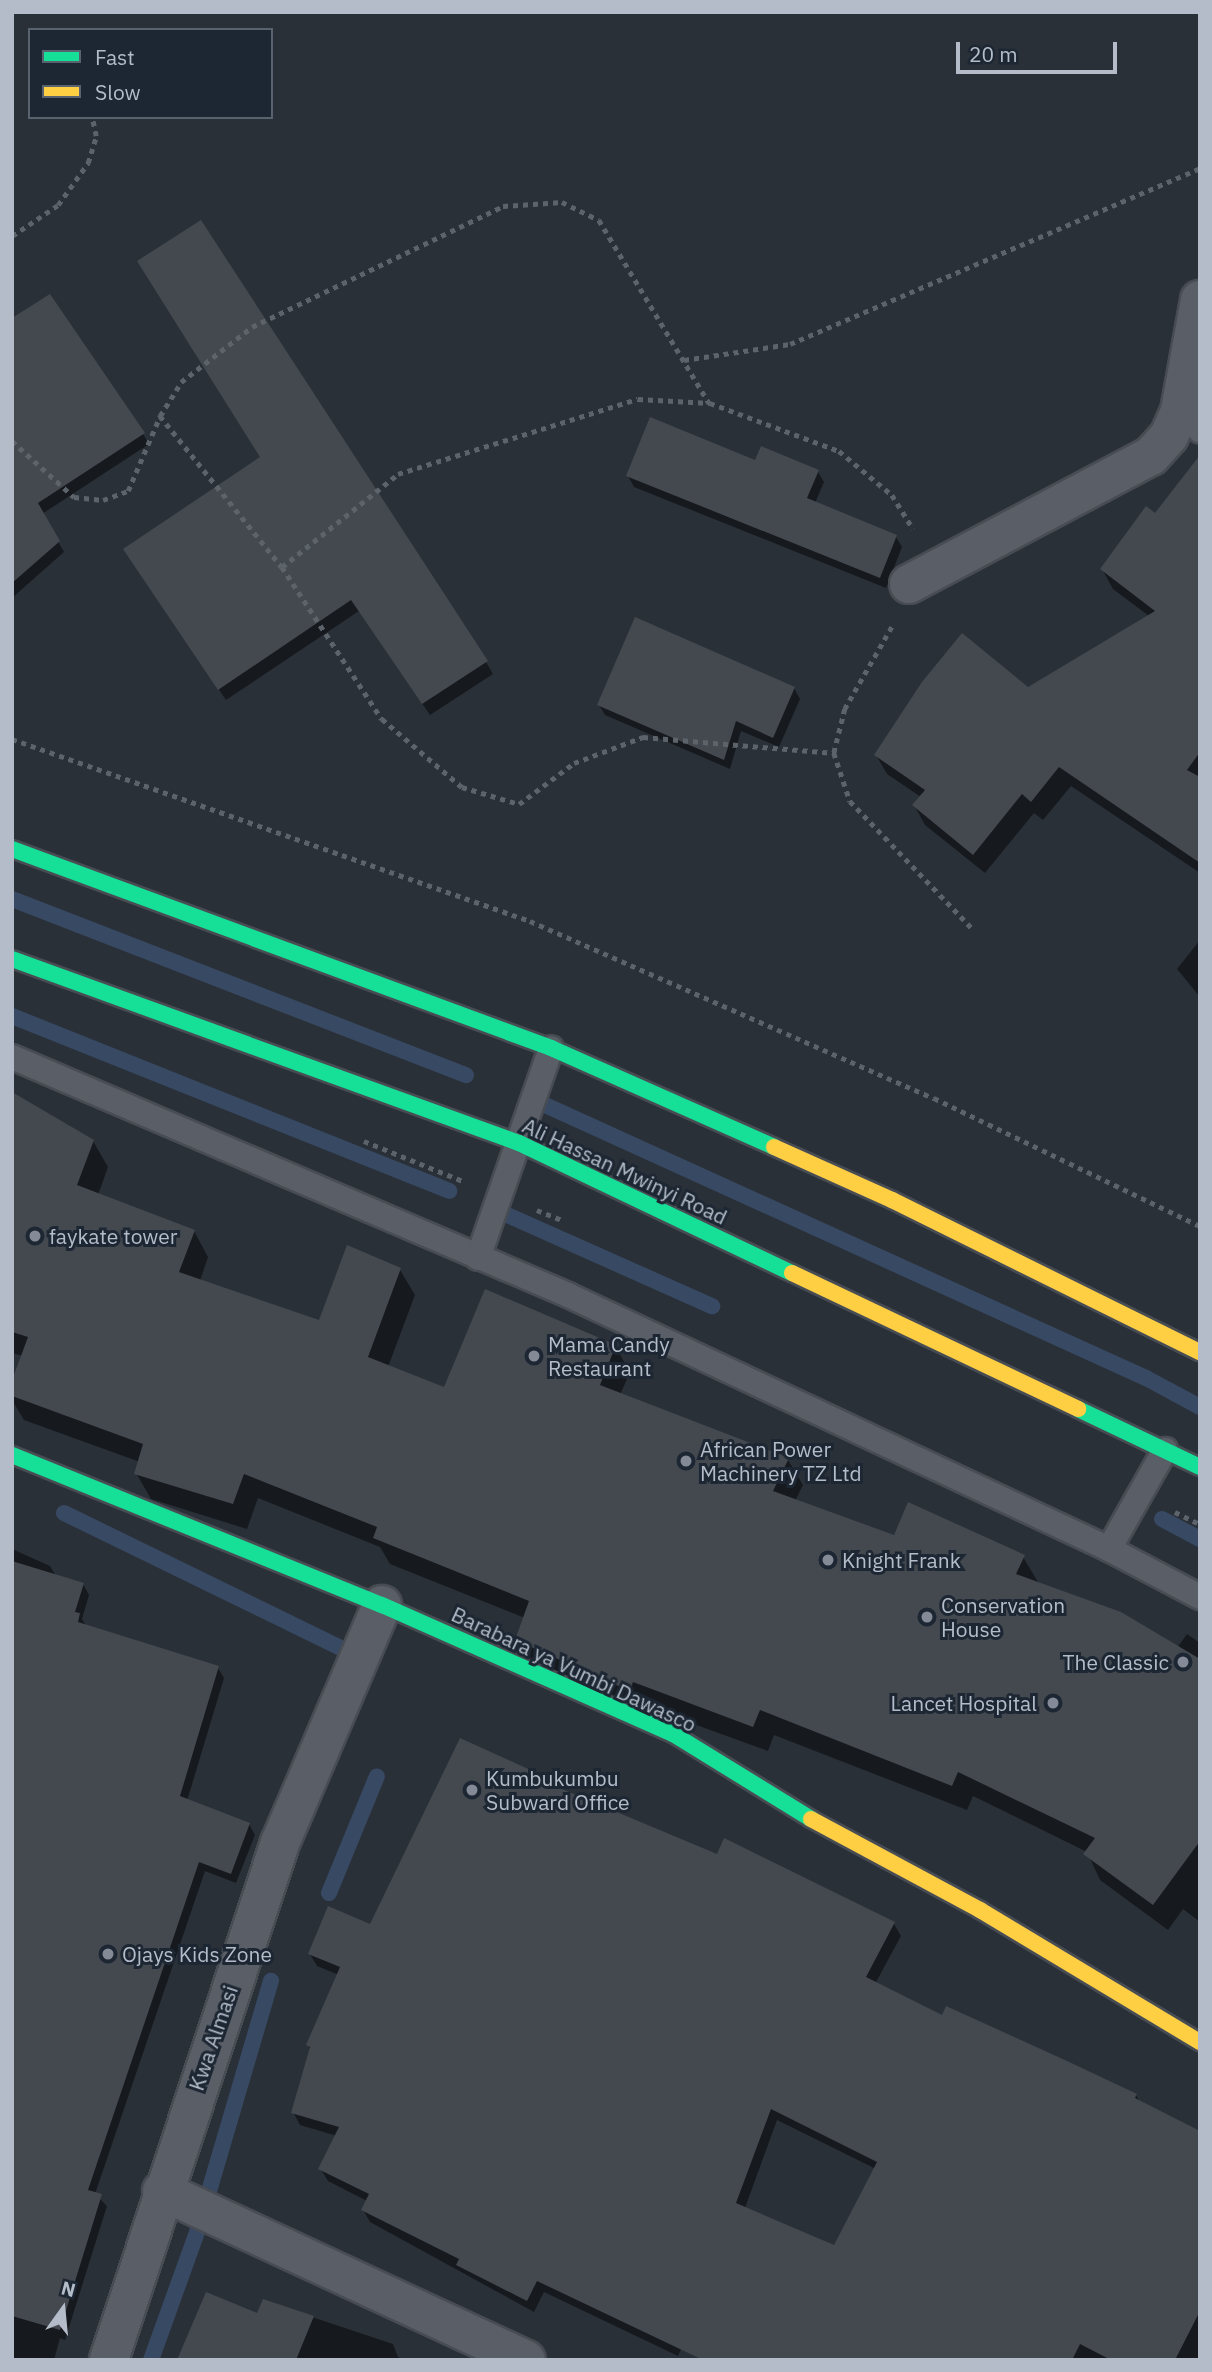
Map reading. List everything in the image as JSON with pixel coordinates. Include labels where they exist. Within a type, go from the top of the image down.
[{"type":"main road","points":[[12,849],[551,1048],[892,1200],[1200,1352]]},
{"type":"main road","name":"Ali Hassan Mwinyi Road","points":[[12,959],[519,1143],[1200,1467]]},
{"type":"main road","name":"Barabara ya Vumbi Dawasco","points":[[12,1455],[382,1605],[673,1734],[811,1819],[980,1910],[1200,2042]]},
{"type":"street","points":[[909,584],[1152,456],[1169,436],[1190,420],[1200,300]]},
{"type":"street","name":"Kwa Almasi","points":[[110,2360],[162,2191],[280,1843],[382,1605]]},
{"type":"street","points":[[162,2191],[526,2360]]},
{"type":"lane","points":[[478,1258],[551,1048]]},
{"type":"lane","points":[[12,1057],[478,1258],[1109,1549],[1200,1597]]},
{"type":"lane","points":[[1109,1549],[1165,1450]]},
{"type":"path","points":[[12,236],[58,205],[88,163],[96,136],[92,119]]},
{"type":"path","points":[[684,360],[790,344],[1200,168]]},
{"type":"path","points":[[12,441],[74,497],[103,500],[128,491],[160,416],[181,382],[252,327],[503,206],[562,202],[599,220],[710,404]]},
{"type":"path","points":[[282,567],[398,474],[638,399],[710,404],[839,451],[892,495],[918,537],[909,584],[888,638],[845,709],[834,753],[850,801],[972,929]]},
{"type":"path","points":[[160,416],[282,567],[382,719],[462,787],[519,804],[574,763],[643,737],[834,753]]},
{"type":"path","points":[[12,739],[530,921],[934,1098],[1200,1226]]},
{"type":"path","points":[[359,1139],[572,1224]]},
{"type":"path","points":[[1139,1494],[1200,1524]]},
{"type":"building","points":[[201,220],[488,661],[422,704],[351,600],[218,690],[123,549],[260,457],[137,261]]},
{"type":"building","points":[[50,294],[145,433],[38,503],[60,541],[12,583],[12,318]]},
{"type":"building","points":[[650,417],[755,460],[761,446],[819,470],[807,498],[897,535],[880,578],[626,476]]},
{"type":"building","points":[[1200,455],[1200,752],[1187,770],[1200,777],[1200,863],[1059,767],[1031,802],[1022,794],[973,855],[912,805],[925,790],[874,755],[922,682],[962,633],[1028,687],[1155,611],[1100,569],[1146,506],[1155,513]]},
{"type":"building","points":[[635,617],[795,687],[773,738],[736,721],[724,760],[597,705]]},
{"type":"building","points":[[12,1092],[94,1140],[77,1185],[195,1230],[179,1272],[319,1320],[347,1245],[401,1268],[368,1357],[444,1387],[485,1289],[616,1345],[600,1385],[789,1458],[773,1491],[894,1535],[908,1502],[1025,1555],[1016,1574],[1121,1612],[1200,1659],[1200,1841],[1153,1905],[1083,1854],[1095,1838],[958,1772],[952,1786],[760,1710],[753,1727],[633,1682],[630,1691],[515,1640],[529,1601],[373,1538],[377,1527],[244,1474],[233,1504],[134,1474],[143,1444],[12,1396],[12,1380],[28,1337],[12,1332]]},
{"type":"building","points":[[12,1561],[84,1583],[75,1612],[80,1613],[78,1622],[219,1666],[180,1796],[250,1823],[231,1874],[199,1862],[88,2190],[102,2194],[60,2330],[12,2316]]},
{"type":"building","points":[[460,1738],[559,1783],[557,1787],[717,1854],[724,1838],[895,1922],[866,1977],[942,2015],[946,2006],[1067,2061],[1137,2094],[1135,2098],[1200,2131],[1200,2311],[1175,2360],[1111,2360],[1080,2344],[1072,2360],[703,2360],[537,2281],[527,2301],[456,2265],[459,2259],[361,2210],[369,2194],[318,2169],[339,2127],[291,2113],[310,2047],[306,2045],[340,1967],[308,1954],[328,1906],[370,1924]],"holes":[[[771,2109],[877,2162],[834,2245],[736,2203]]]},
{"type":"building","points":[[206,2292],[257,2313],[263,2299],[314,2316],[296,2360],[177,2360]]},
{"type":"waterway","points":[[12,899],[466,1075]]},
{"type":"waterway","points":[[12,1016],[449,1191]]},
{"type":"waterway","points":[[543,1104],[1146,1378],[1200,1407]]},
{"type":"waterway","points":[[505,1214],[712,1306]]},
{"type":"waterway","points":[[64,1513],[351,1653]]},
{"type":"waterway","points":[[1162,1519],[1200,1539]]},
{"type":"waterway","points":[[329,1893],[377,1776]]},
{"type":"waterway","points":[[151,2360],[197,2232],[271,1981]]},
{"type":"traffic: fast","points":[[12,849],[551,1048],[774,1147]]},
{"type":"traffic: fast","points":[[12,959],[519,1143],[792,1273]]},
{"type":"traffic: fast","points":[[1078,1409],[1200,1467]]},
{"type":"traffic: fast","points":[[12,1455],[382,1605],[673,1734],[811,1819]]},
{"type":"traffic: slow","points":[[774,1147],[892,1200],[1200,1352]]},
{"type":"traffic: slow","points":[[792,1273],[1078,1409]]},
{"type":"traffic: slow","points":[[811,1819],[980,1910],[1200,2042]]},
{"type":"place","name":"faykate tower","points":[[35,1236]]},
{"type":"place","name":"Mama Candy Restaurant","points":[[534,1356]]},
{"type":"place","name":"African Power Machinery TZ Ltd","points":[[686,1461]]},
{"type":"place","name":"Knight Frank","points":[[828,1560]]},
{"type":"place","name":"Conservation House","points":[[927,1617]]},
{"type":"place","name":"The Classic","points":[[1183,1662]]},
{"type":"place","name":"Lancet Hospital","points":[[1053,1703]]},
{"type":"place","name":"Kumbukumbu Subward Office","points":[[472,1790]]},
{"type":"place","name":"Ojays Kids Zone","points":[[108,1954]]}]
